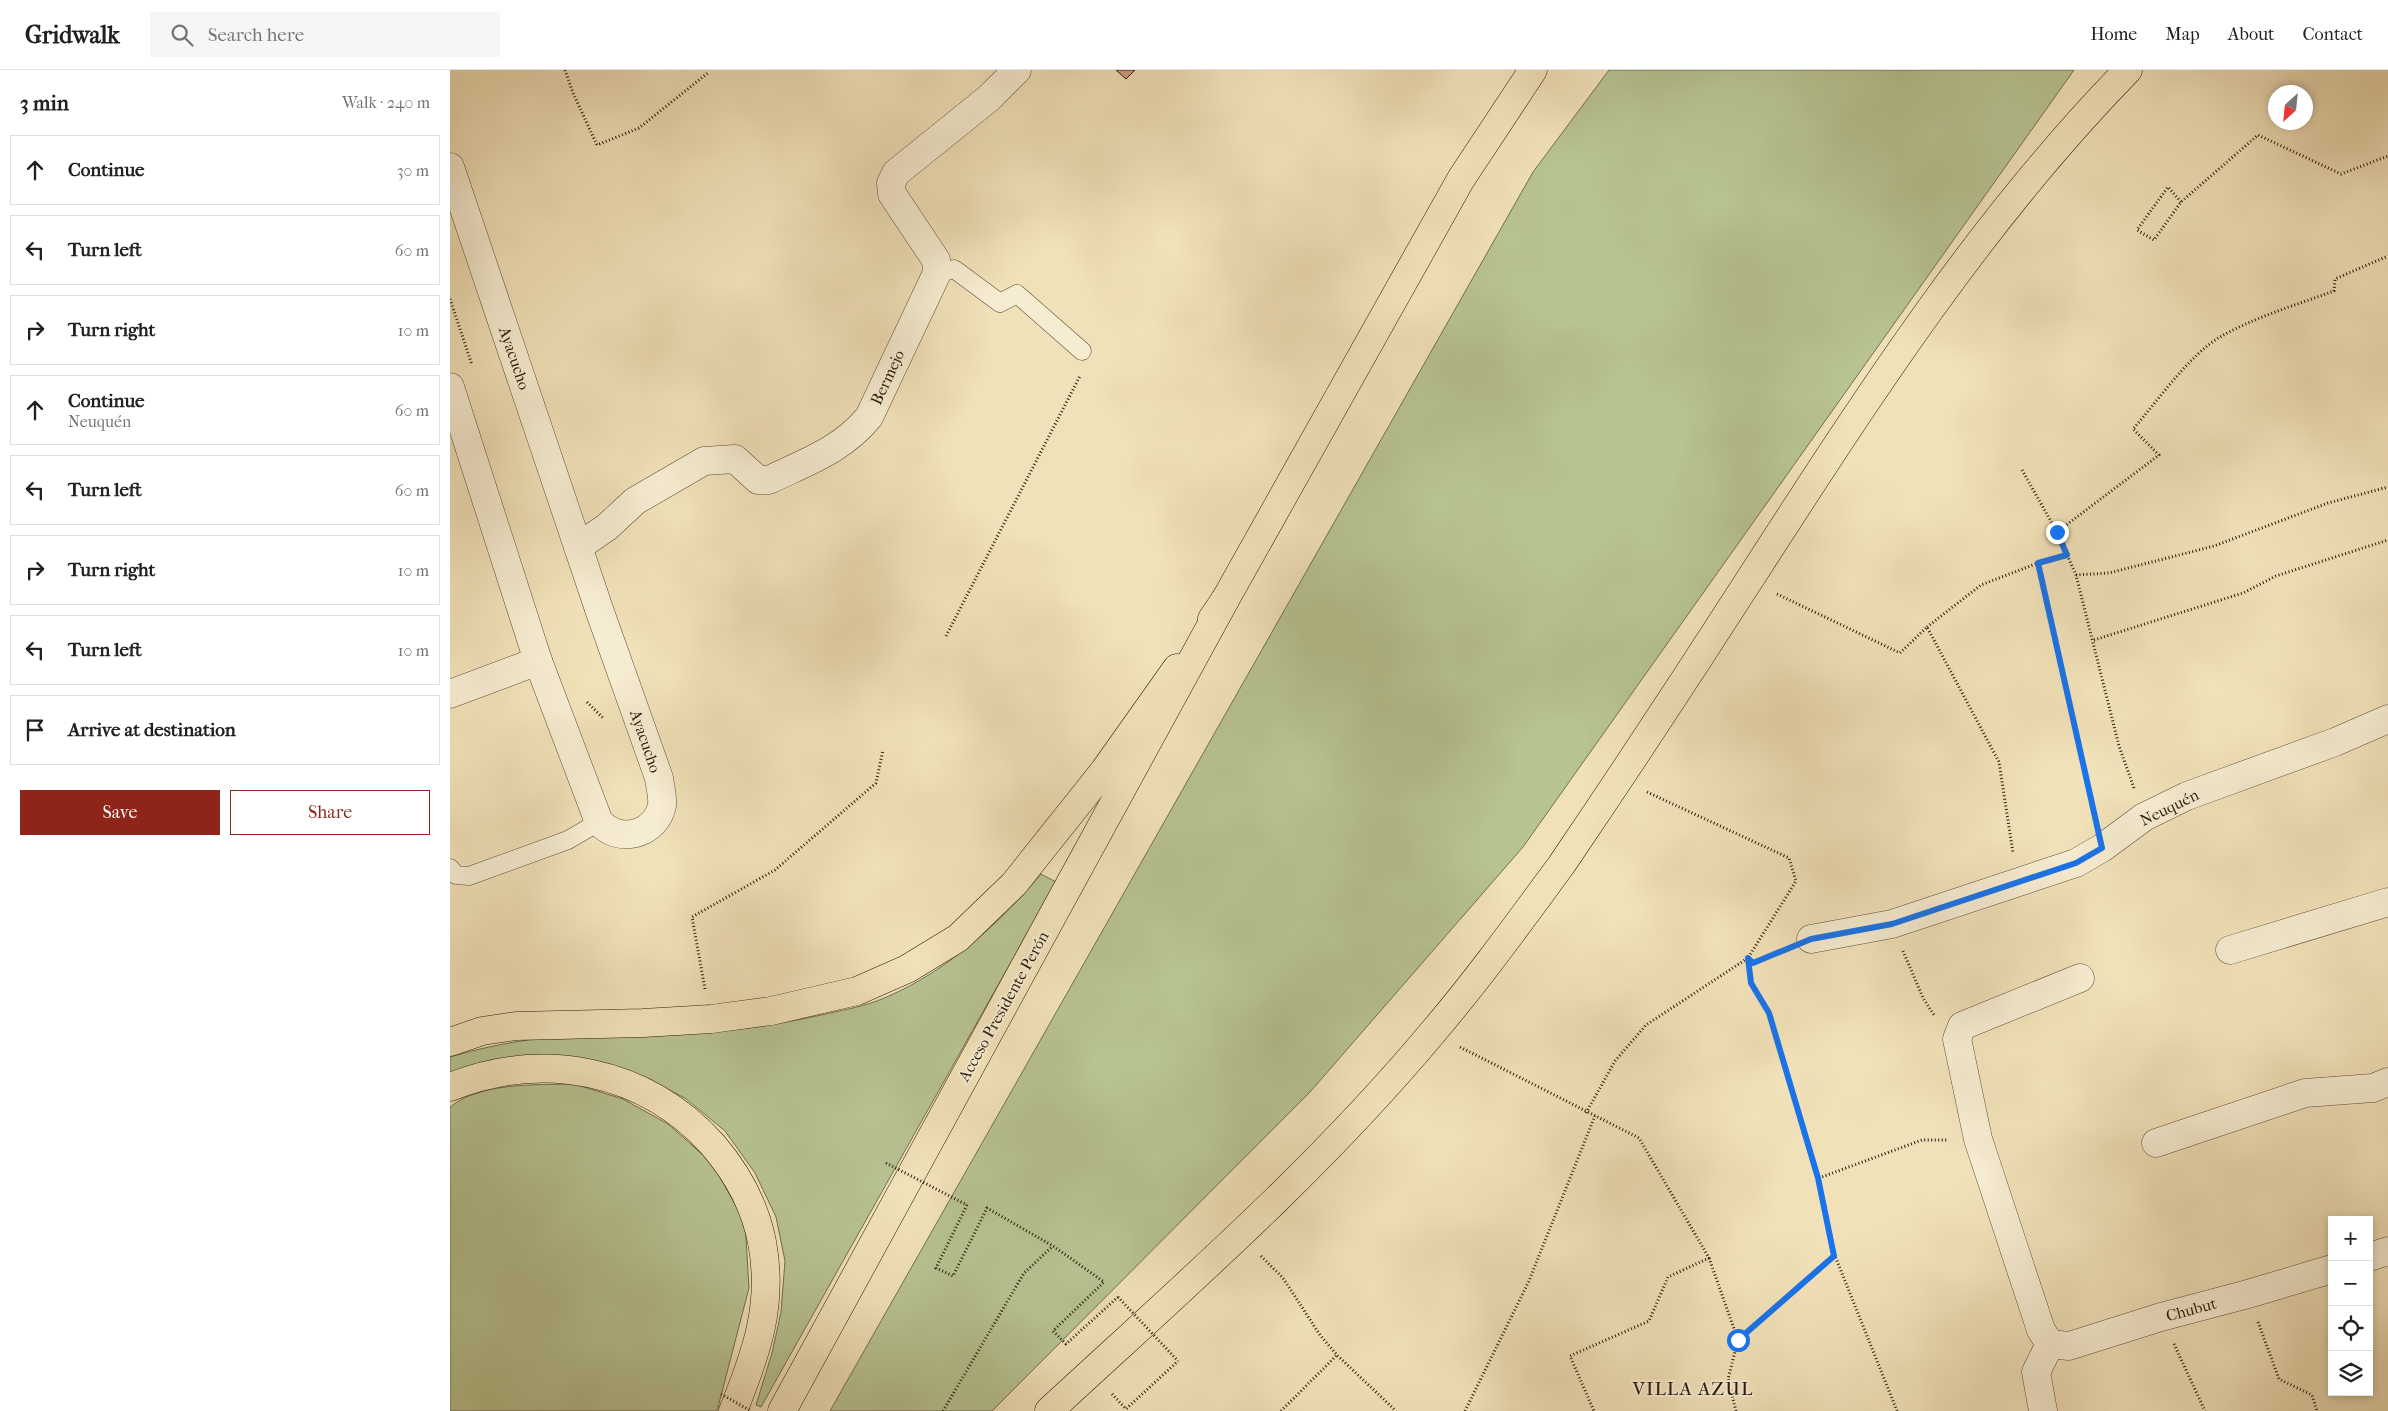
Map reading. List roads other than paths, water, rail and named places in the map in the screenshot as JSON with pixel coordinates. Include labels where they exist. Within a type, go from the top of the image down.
[{"type":"main road","points":[[450,1042],[482,1031],[516,1026],[643,1023],[711,1019],[771,1011],[856,991],[907,969],[958,938],[1014,884],[1046,847],[1104,772],[1225,600],[1461,179],[1532,70]]},
{"type":"main road","points":[[1049,1411],[1240,1234],[1310,1166],[1433,1033],[1512,933],[1562,864],[1888,368],[1955,277],[2047,159],[2128,70]]},
{"type":"main road","name":"Acceso Presidente Perón","points":[[782,1411],[1225,600]]},
{"type":"main road","points":[[450,1088],[471,1079],[500,1072],[535,1068],[585,1072],[620,1081],[648,1094],[677,1110],[704,1135],[730,1165],[746,1193],[762,1241],[766,1295],[755,1357],[727,1402]]},
{"type":"street","points":[[937,272],[936,260],[892,194],[891,182],[896,173],[989,98],[1017,70]]},
{"type":"street","name":"Ayacucho","points":[[450,167],[578,547],[660,778],[662,804],[657,817],[642,832],[629,834],[611,832],[598,822]]},
{"type":"street","name":"Bermejo","points":[[578,547],[606,527],[635,501],[704,462],[735,459],[758,480],[769,480],[839,446],[856,432],[869,417],[937,272]]},
{"type":"street","points":[[450,387],[538,661],[598,822]]},
{"type":"street","points":[[450,694],[538,661]]},
{"type":"street","name":"Neuquén","points":[[1811,939],[1892,924],[2076,863],[2102,848],[2144,817],[2187,796],[2335,742],[2388,719]]},
{"type":"street","points":[[2230,950],[2388,902]]},
{"type":"street","points":[[2043,1411],[2036,1372],[2050,1344],[2041,1330],[1978,1139],[1957,1039],[1962,1026],[2080,978]]},
{"type":"street","points":[[2156,1143],[2305,1093],[2373,1088],[2388,1082]]},
{"type":"street","points":[[2373,1256],[2388,1251]]},
{"type":"street","name":"Chubut","points":[[2050,1344],[2069,1346],[2161,1317],[2328,1270]]},
{"type":"lane","points":[[937,272],[954,270],[1000,303],[1017,294],[1082,351]]},
{"type":"lane","points":[[450,868],[456,875],[469,876],[568,840],[598,822]]},
{"type":"district","name":"VILLA AZUL","points":[[1693,1388]]}]
